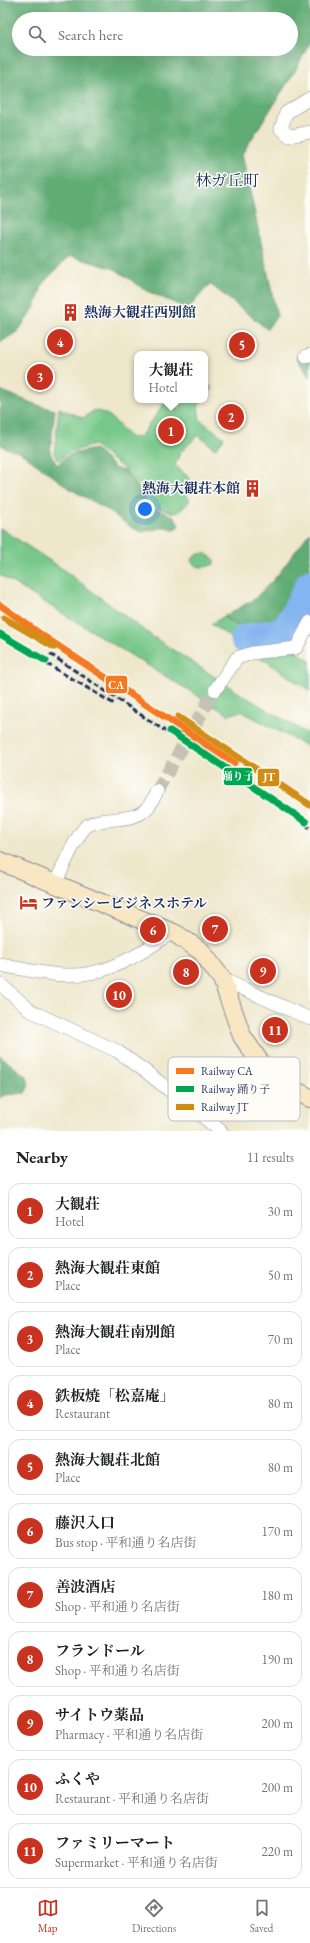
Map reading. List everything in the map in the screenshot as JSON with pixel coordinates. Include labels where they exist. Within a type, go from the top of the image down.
[{"type":"street","points":[[310,98],[286,113],[281,129],[290,136],[310,132]]},
{"type":"street","points":[[215,690],[237,658],[252,653],[296,648],[310,622]]},
{"type":"street","points":[[55,884],[75,843],[86,826],[105,819],[132,817],[146,810],[157,791]]},
{"type":"street","points":[[0,861],[172,932],[201,951],[222,979],[242,1036],[256,1057]]},
{"type":"street","points":[[0,965],[70,975],[91,973],[108,968],[144,952],[172,932]]},
{"type":"street","points":[[222,979],[310,1019]]},
{"type":"street","points":[[0,984],[31,1011],[117,1052],[146,1071],[168,1089]]},
{"type":"street","points":[[300,1093],[310,1098]]},
{"type":"street","points":[[208,1121],[221,1131]]},
{"type":"green space","points":[[0,0],[310,0],[310,42],[295,71],[242,154],[277,316],[267,329],[210,284],[188,309],[147,291],[115,269],[70,256],[43,283],[35,307],[18,331],[0,343]]},
{"type":"green space","points":[[310,355],[310,378],[296,357]]},
{"type":"green space","points":[[208,384],[213,388],[208,394]]},
{"type":"green space","points":[[0,390],[34,404],[55,410],[50,453],[57,465],[68,455],[95,449],[116,469],[125,471],[148,506],[173,516],[179,525],[174,531],[167,527],[141,532],[131,527],[106,509],[72,490],[21,453],[6,448],[0,444]]},
{"type":"green space","points":[[165,403],[171,403],[178,409],[183,403],[200,403],[198,406],[200,420],[224,438],[215,449],[198,435],[180,453],[175,465],[190,479],[182,488],[190,501],[179,512],[173,513],[148,504],[125,470],[94,445],[67,453],[59,461],[54,454],[59,408],[83,418],[95,410],[110,416],[131,438],[140,437]]},
{"type":"green space","points":[[0,528],[61,568],[153,637],[244,696],[310,735],[310,748],[241,711],[229,715],[0,575]]},
{"type":"green space","points":[[310,532],[310,624],[297,652],[273,647],[223,617],[253,600],[277,576]]},
{"type":"green space","points":[[204,553],[214,559],[214,564],[199,567],[193,564],[191,561],[196,555]]},
{"type":"green space","points":[[223,617],[297,652],[310,660],[310,691],[211,624]]},
{"type":"green space","points":[[0,1056],[27,1077],[29,1085],[25,1093],[4,1095],[0,1098]]},
{"type":"waterway","points":[[245,639],[286,631],[310,584]]},
{"type":"tunnel","points":[[157,791],[215,690]]},
{"type":"railway","points":[[0,636],[116,705]]},
{"type":"railway","points":[[50,654],[310,828]]},
{"type":"rail line","name":"CA","points":[[0,605],[46,638],[234,763]]},
{"type":"rail line","name":"JT","points":[[4,618],[54,647]]},
{"type":"rail line","name":"踊り子","points":[[0,634],[46,661]]},
{"type":"rail line","name":"JT","points":[[178,717],[310,805]]},
{"type":"rail line","name":"踊り子","points":[[170,731],[306,822]]},
{"type":"place","name":"熱海大観荘西別館","points":[[71,312]]},
{"type":"place","name":"鉄板焼「松嘉庵」","points":[[60,342]]},
{"type":"place","name":"熱海大観荘北館","points":[[242,345]]},
{"type":"place","name":"熱海大観荘南別館","points":[[40,377]]},
{"type":"place","name":"熱海大観荘東館","points":[[231,417]]},
{"type":"place","name":"大観荘","points":[[171,431]]},
{"type":"place","name":"熱海大観荘本館","points":[[253,488]]},
{"type":"place","name":"ファンシービジネスホテル","points":[[28,903]]},
{"type":"place","name":"善波酒店","points":[[215,929]]},
{"type":"place","name":"藤沢入口","points":[[153,930]]},
{"type":"place","name":"サイトウ薬品","points":[[263,971]]},
{"type":"place","name":"フランドール","points":[[186,972]]},
{"type":"place","name":"ふくや","points":[[119,995]]},
{"type":"place","name":"ファミリーマート","points":[[275,1030]]},
{"type":"district","name":"林ガ丘町","points":[[227,180]]}]
